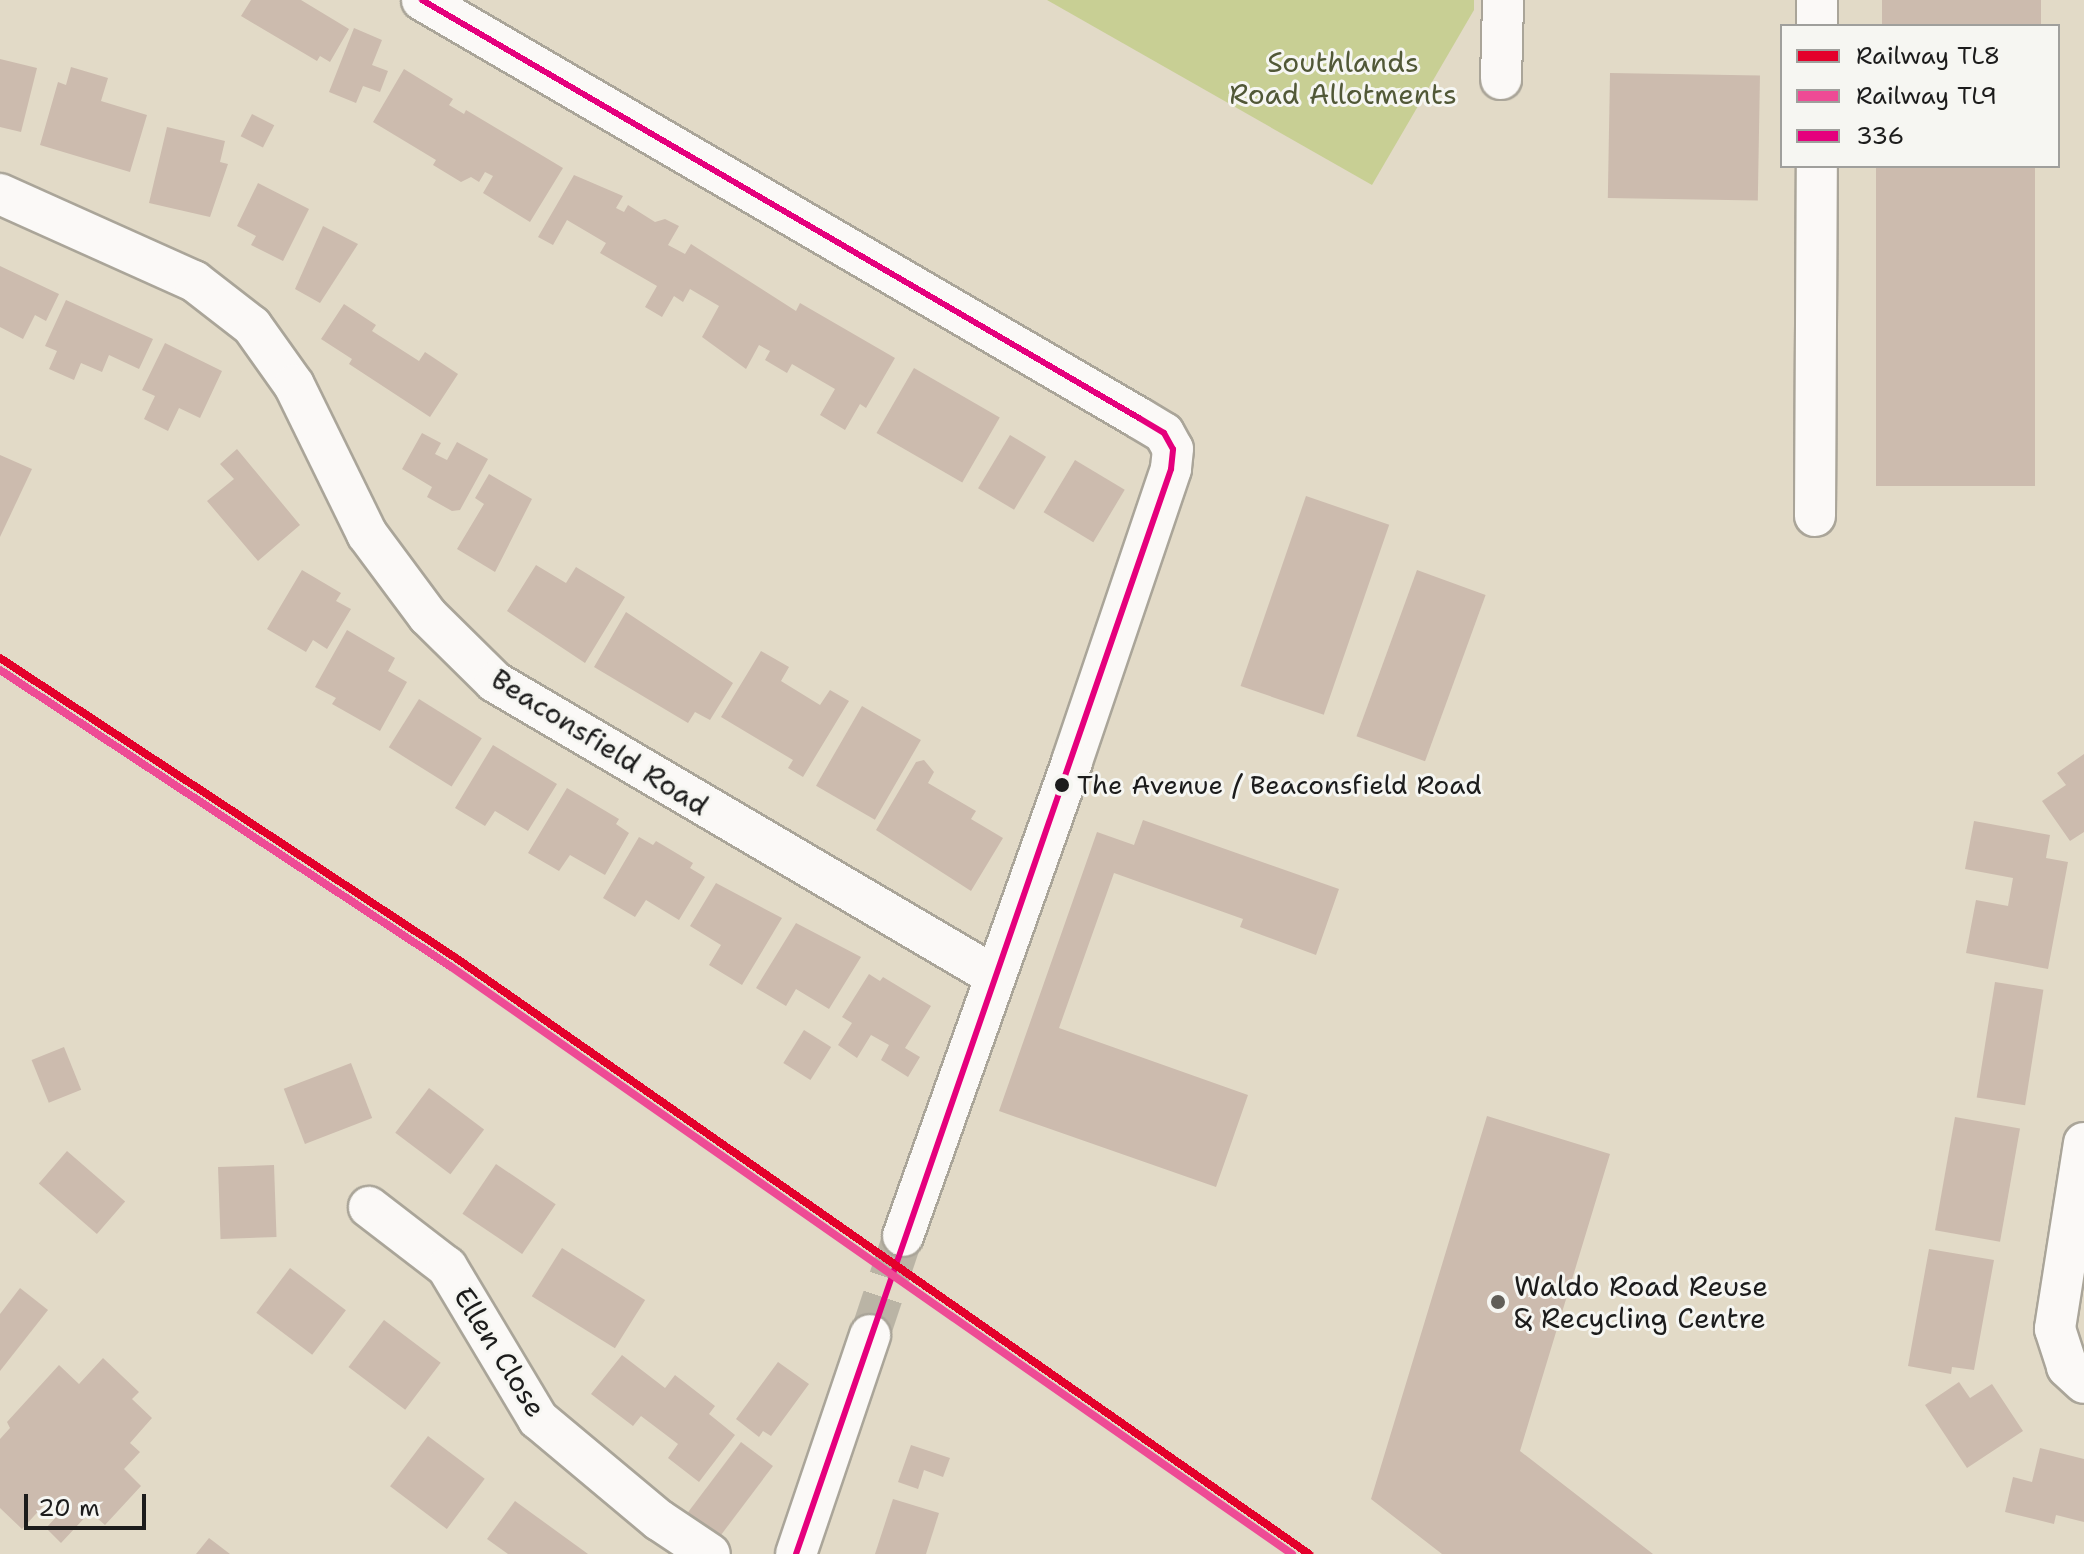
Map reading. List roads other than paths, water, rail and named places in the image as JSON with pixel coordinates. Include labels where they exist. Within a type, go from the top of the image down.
[{"type":"street","points":[[422,0],[1139,418],[1164,433],[1173,449],[1171,469],[1132,586],[903,1236]]},
{"type":"street","points":[[1501,79],[1503,0]]},
{"type":"street","points":[[1817,0],[1817,24]]},
{"type":"street","points":[[1815,516],[1817,168]]},
{"type":"street","name":"Beaconsfield Road","points":[[0,194],[194,281],[252,326],[294,385],[367,534],[428,616],[495,682],[993,975]]},
{"type":"street","points":[[2084,1143],[2055,1329],[2058,1348],[2067,1367],[2084,1383]]},
{"type":"street","name":"Ellen Close","points":[[369,1207],[447,1267],[538,1419],[659,1520],[710,1554]]},
{"type":"street","points":[[796,1554],[870,1335]]},
{"type":"tunnel","points":[[870,1335],[903,1236]]},
{"type":"rail line","name":"TL8","points":[[0,658],[456,958],[1309,1554]]},
{"type":"rail line","name":"TL9","points":[[0,670],[450,966],[1292,1554]]},
{"type":"place","name":"The Avenue / Beaconsfield Road","points":[[1062,785]]},
{"type":"place","name":"Waldo Road Reuse & Recycling Centre","points":[[1498,1302]]},
{"type":"park label","name":"Southlands Road Allotments","points":[[1343,78]]}]
